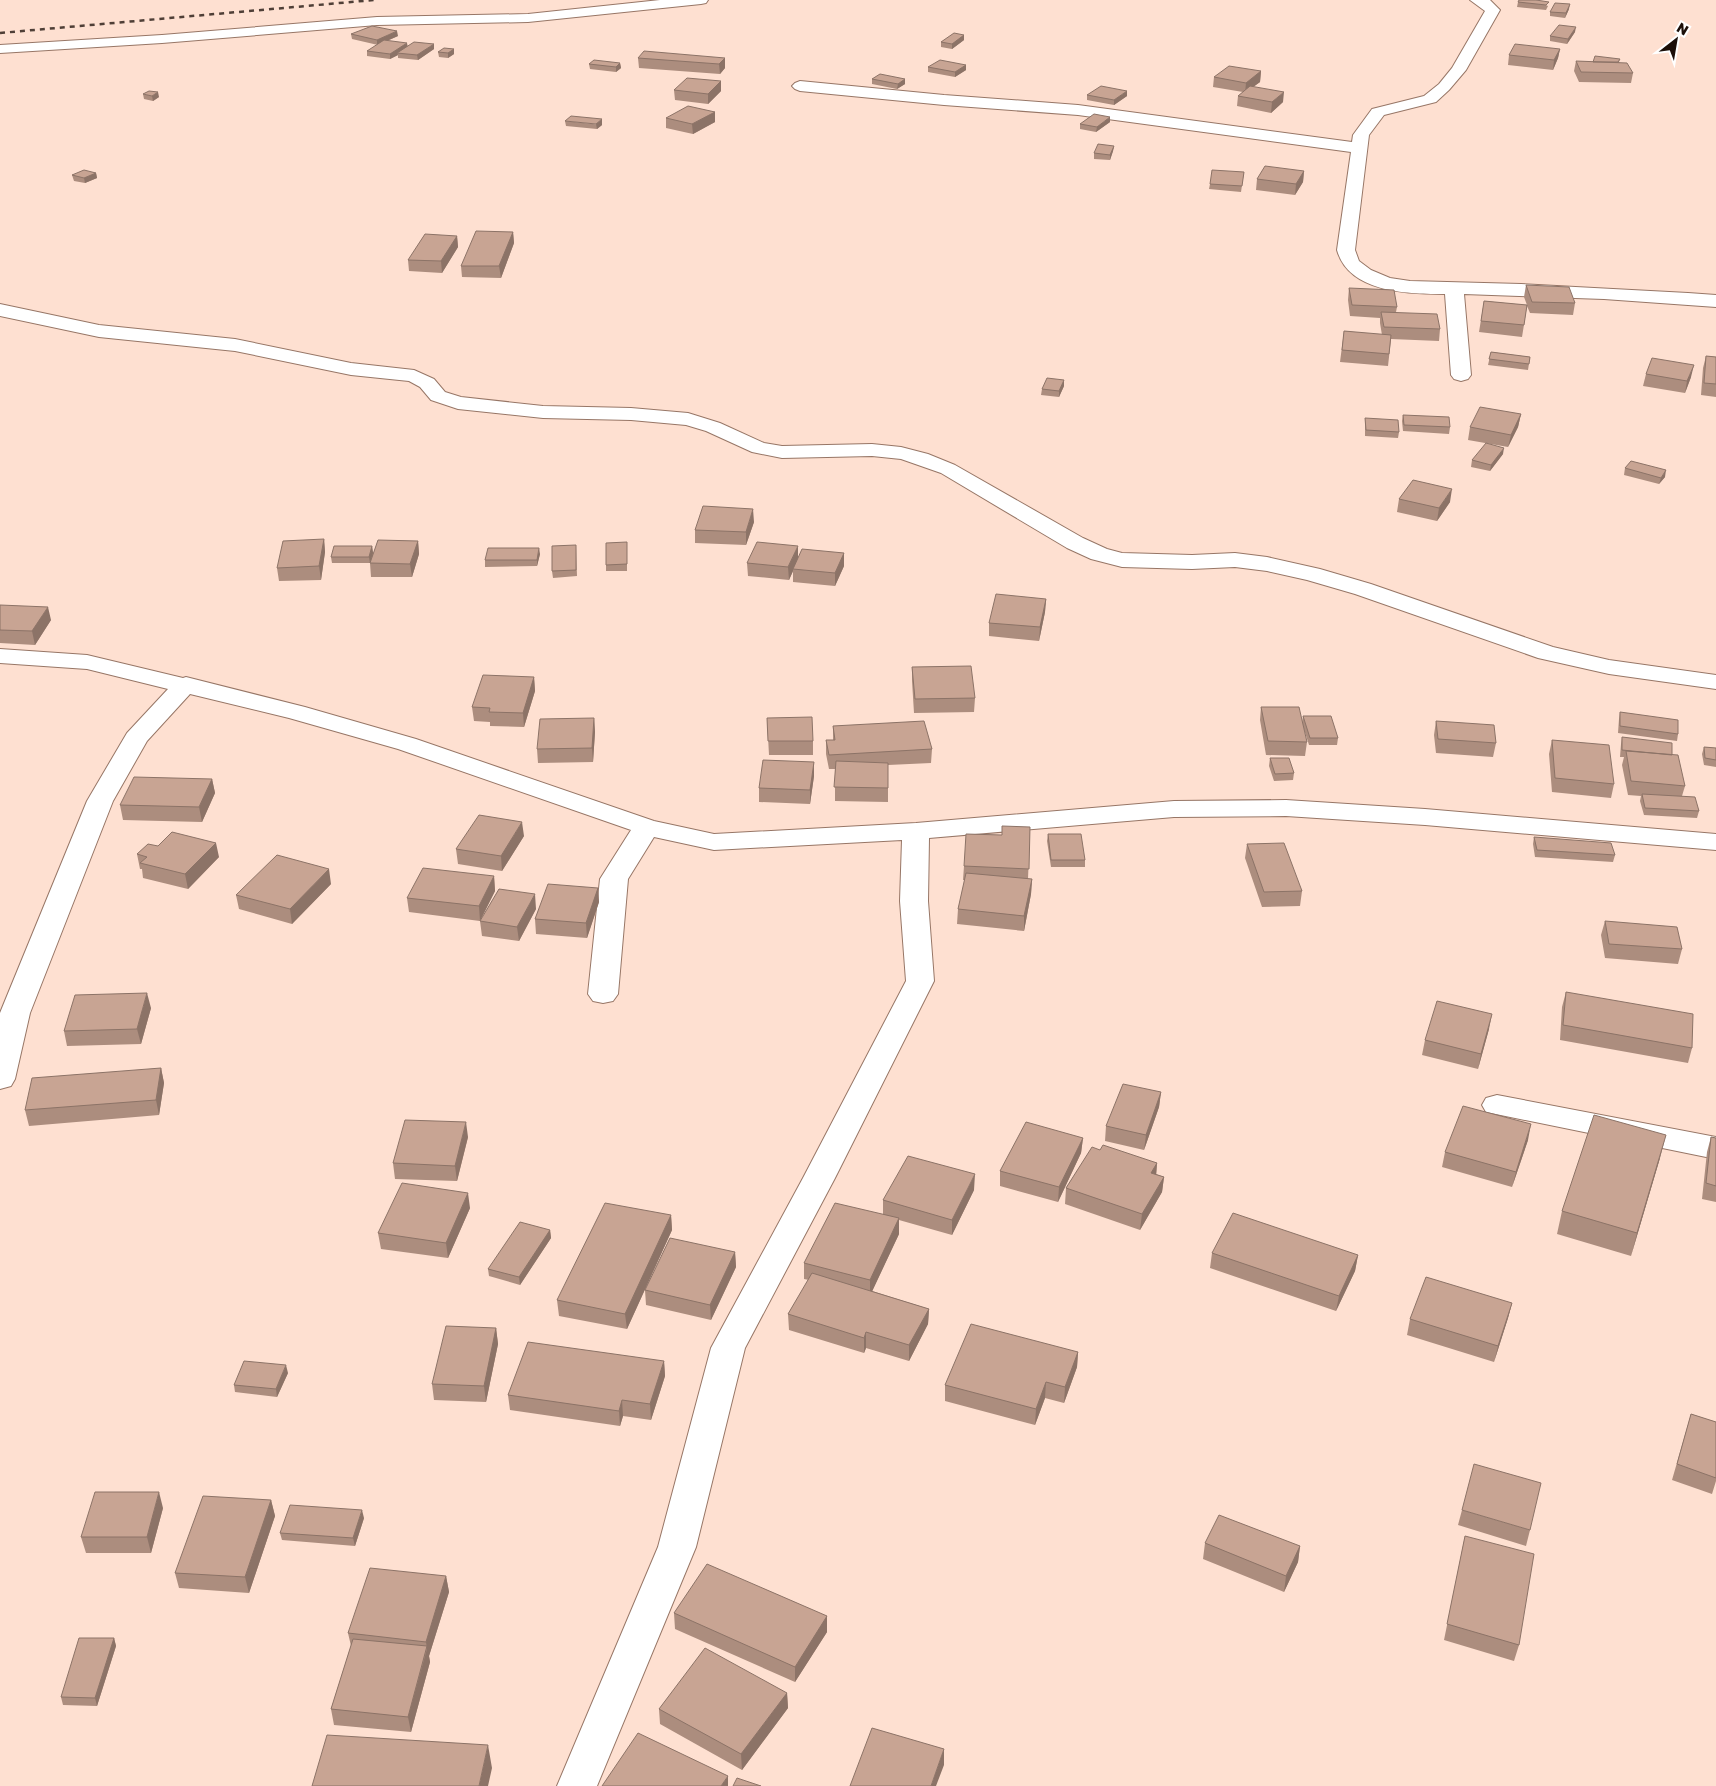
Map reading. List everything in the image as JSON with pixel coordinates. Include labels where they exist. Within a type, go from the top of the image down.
[{"type":"street","points":[[0,49],[162,39],[377,21],[528,18],[701,0]]},
{"type":"street","points":[[1476,0],[1485,3],[1493,10],[1453,76],[1444,87],[1430,98],[1378,112],[1361,136],[1346,250],[1348,262],[1355,269],[1385,282],[1412,287],[1665,296],[1716,301]]},
{"type":"street","points":[[800,86],[931,99],[1078,110],[1360,148]]},
{"type":"street","points":[[1454,288],[1461,375]]},
{"type":"street","points":[[0,310],[119,334],[235,345],[351,369],[414,376],[427,383],[438,396],[458,403],[543,412],[631,414],[688,419],[713,427],[759,448],[782,452],[872,450],[901,453],[921,458],[948,469],[1060,535],[1099,554],[1122,560],[1192,562],[1235,560],[1266,564],[1312,574],[1363,589],[1439,614],[1484,632],[1563,657],[1609,667],[1716,682]]},
{"type":"street","points":[[0,656],[87,662],[186,684],[296,712],[407,744],[646,828],[714,842],[916,832],[1174,808],[1286,808],[1425,817],[1716,842]]},
{"type":"street","points":[[0,1079],[15,1013],[100,801],[136,738],[186,684]]},
{"type":"street","points":[[603,994],[614,879],[646,828]]},
{"type":"street","points":[[577,1786],[677,1547],[728,1348],[819,1178],[920,980],[914,900],[916,832]]},
{"type":"street","points":[[1497,1105],[1716,1148]]},
{"type":"building","points":[[1519,0],[1549,2],[1546,5],[1518,2]]},
{"type":"building","points":[[1555,3],[1570,4],[1566,13],[1550,12]]},
{"type":"building","points":[[1559,25],[1576,27],[1568,39],[1550,36]]},
{"type":"building","points":[[372,26],[397,31],[377,40],[351,34]]},
{"type":"building","points":[[954,33],[964,35],[952,44],[941,42]]},
{"type":"building","points":[[384,40],[407,43],[390,54],[367,51]]},
{"type":"building","points":[[414,42],[434,44],[417,55],[397,53]]},
{"type":"building","points":[[1515,44],[1560,49],[1554,60],[1509,55]]},
{"type":"building","points":[[444,48],[454,49],[448,53],[438,52]]},
{"type":"building","points":[[644,51],[725,58],[719,64],[638,58]]},
{"type":"building","points":[[1595,56],[1620,59],[1618,62],[1593,62]]},
{"type":"building","points":[[594,60],[620,63],[616,67],[589,64]]},
{"type":"building","points":[[940,60],[966,65],[955,72],[928,67]]},
{"type":"building","points":[[1576,61],[1627,63],[1633,73],[1581,72]]},
{"type":"building","points":[[1229,66],[1261,71],[1246,83],[1214,77]]},
{"type":"building","points":[[880,74],[905,79],[898,84],[872,79]]},
{"type":"building","points":[[687,78],[721,81],[708,94],[674,90]]},
{"type":"building","points":[[1101,86],[1127,91],[1114,100],[1087,95]]},
{"type":"building","points":[[1250,86],[1284,92],[1272,102],[1238,96]]},
{"type":"building","points":[[149,91],[158,92],[152,96],[143,94]]},
{"type":"building","points":[[688,106],[715,112],[692,124],[666,118]]},
{"type":"building","points":[[1094,114],[1110,117],[1097,127],[1080,124]]},
{"type":"building","points":[[571,116],[602,119],[596,124],[565,121]]},
{"type":"building","points":[[1098,144],[1114,146],[1110,155],[1094,153]]},
{"type":"building","points":[[1265,166],[1304,171],[1296,184],[1257,179]]},
{"type":"building","points":[[84,170],[96,173],[84,178],[72,175]]},
{"type":"building","points":[[1212,170],[1244,172],[1242,186],[1210,184]]},
{"type":"building","points":[[476,231],[513,232],[499,266],[461,266]]},
{"type":"building","points":[[425,234],[457,236],[441,261],[408,260]]},
{"type":"building","points":[[1526,285],[1569,287],[1575,303],[1532,302]]},
{"type":"building","points":[[1349,288],[1394,290],[1397,307],[1352,305]]},
{"type":"building","points":[[1484,301],[1527,305],[1524,325],[1481,321]]},
{"type":"building","points":[[1381,312],[1437,314],[1440,329],[1384,327]]},
{"type":"building","points":[[1344,331],[1391,335],[1389,354],[1342,350]]},
{"type":"building","points":[[1491,352],[1530,357],[1529,364],[1489,359]]},
{"type":"building","points":[[1706,356],[1716,357],[1716,384],[1704,383]]},
{"type":"building","points":[[1652,358],[1694,365],[1687,381],[1646,374]]},
{"type":"building","points":[[1047,378],[1064,380],[1059,391],[1042,389]]},
{"type":"building","points":[[1480,407],[1521,414],[1511,435],[1470,427]]},
{"type":"building","points":[[1403,415],[1449,417],[1450,427],[1404,425]]},
{"type":"building","points":[[1365,418],[1398,420],[1399,432],[1366,430]]},
{"type":"building","points":[[1486,443],[1504,448],[1491,465],[1472,460]]},
{"type":"building","points":[[1631,461],[1666,470],[1661,478],[1625,468]]},
{"type":"building","points":[[1413,480],[1452,489],[1439,508],[1399,499]]},
{"type":"building","points":[[703,506],[753,509],[746,532],[695,530]]},
{"type":"building","points":[[324,539],[319,566],[277,568],[283,541]]},
{"type":"building","points":[[378,540],[418,541],[410,564],[370,563]]},
{"type":"building","points":[[627,542],[627,564],[606,565],[606,543]]},
{"type":"building","points":[[757,542],[798,546],[788,567],[747,563]]},
{"type":"building","points":[[576,545],[576,570],[552,571],[552,546]]},
{"type":"building","points":[[334,546],[372,546],[369,557],[331,557]]},
{"type":"building","points":[[488,548],[539,548],[537,560],[485,560]]},
{"type":"building","points":[[802,549],[844,553],[835,573],[793,569]]},
{"type":"building","points":[[996,594],[1046,599],[1040,627],[989,623]]},
{"type":"building","points":[[0,605],[48,607],[32,631],[0,630]]},
{"type":"building","points":[[971,666],[975,698],[915,699],[912,667]]},
{"type":"building","points":[[483,675],[534,677],[523,713],[489,712],[490,708],[472,707]]},
{"type":"building","points":[[1261,707],[1299,707],[1307,742],[1268,741]]},
{"type":"building","points":[[1620,712],[1678,720],[1678,734],[1620,726]]},
{"type":"building","points":[[1303,716],[1331,716],[1338,738],[1310,738]]},
{"type":"building","points":[[812,717],[813,741],[768,741],[767,718]]},
{"type":"building","points":[[594,718],[592,748],[537,749],[540,719]]},
{"type":"building","points":[[924,721],[932,749],[829,755],[826,740],[835,740],[833,726]]},
{"type":"building","points":[[1436,721],[1494,725],[1496,743],[1438,739]]},
{"type":"building","points":[[1622,737],[1672,743],[1672,755],[1622,750]]},
{"type":"building","points":[[1552,740],[1609,745],[1614,784],[1555,778]]},
{"type":"building","points":[[1704,747],[1716,748],[1716,760],[1705,758]]},
{"type":"building","points":[[1626,751],[1678,755],[1685,786],[1631,781]]},
{"type":"building","points":[[1270,758],[1289,758],[1294,773],[1275,774]]},
{"type":"building","points":[[763,760],[814,762],[810,790],[759,788]]},
{"type":"building","points":[[836,761],[888,763],[888,788],[834,787]]},
{"type":"building","points":[[134,777],[212,779],[199,807],[120,805]]},
{"type":"building","points":[[1642,794],[1695,797],[1699,811],[1645,808]]},
{"type":"building","points":[[479,815],[522,822],[501,856],[456,849]]},
{"type":"building","points":[[1002,826],[1030,827],[1029,869],[964,866],[966,834],[1002,835]]},
{"type":"building","points":[[172,832],[216,843],[185,874],[140,863],[147,857],[137,854],[148,844],[158,846]]},
{"type":"building","points":[[1048,834],[1081,834],[1085,860],[1051,860]]},
{"type":"building","points":[[1534,837],[1611,843],[1615,855],[1537,850]]},
{"type":"building","points":[[1284,843],[1302,891],[1264,892],[1247,844]]},
{"type":"building","points":[[277,855],[329,869],[290,909],[236,895]]},
{"type":"building","points":[[423,868],[494,876],[479,906],[407,898]]},
{"type":"building","points":[[966,873],[1032,879],[1024,916],[958,909]]},
{"type":"building","points":[[548,884],[598,888],[586,923],[535,919]]},
{"type":"building","points":[[499,889],[535,894],[517,927],[480,921]]},
{"type":"building","points":[[1605,921],[1677,927],[1682,949],[1609,944]]},
{"type":"building","points":[[1566,992],[1693,1014],[1692,1048],[1563,1025]]},
{"type":"building","points":[[147,993],[137,1029],[64,1031],[75,995]]},
{"type":"building","points":[[1437,1001],[1492,1014],[1481,1054],[1425,1040]]},
{"type":"building","points":[[161,1068],[156,1100],[25,1110],[32,1078]]},
{"type":"building","points":[[1123,1084],[1161,1092],[1146,1135],[1106,1126]]},
{"type":"building","points":[[1463,1106],[1531,1124],[1516,1172],[1445,1152]]},
{"type":"building","points":[[1594,1115],[1666,1135],[1637,1233],[1562,1211]]},
{"type":"building","points":[[405,1120],[466,1122],[455,1166],[393,1163]]},
{"type":"building","points":[[1026,1122],[1083,1138],[1059,1187],[1000,1171]]},
{"type":"building","points":[[1711,1137],[1716,1138],[1716,1186],[1706,1183]]},
{"type":"building","points":[[1103,1145],[1157,1163],[1151,1173],[1164,1177],[1142,1214],[1066,1188],[1092,1147],[1100,1150]]},
{"type":"building","points":[[908,1156],[975,1174],[952,1220],[883,1200]]},
{"type":"building","points":[[402,1183],[468,1193],[446,1243],[378,1233]]},
{"type":"building","points":[[605,1203],[671,1215],[625,1314],[557,1300]]},
{"type":"building","points":[[835,1203],[899,1218],[870,1280],[804,1263]]},
{"type":"building","points":[[1233,1213],[1358,1255],[1339,1296],[1212,1253]]},
{"type":"building","points":[[520,1222],[550,1230],[519,1277],[488,1269]]},
{"type":"building","points":[[670,1238],[735,1252],[710,1305],[645,1290]]},
{"type":"building","points":[[812,1273],[929,1309],[909,1345],[866,1332],[864,1338],[788,1314]]},
{"type":"building","points":[[1426,1277],[1512,1303],[1498,1346],[1410,1319]]},
{"type":"building","points":[[971,1324],[1078,1352],[1065,1387],[1046,1382],[1036,1409],[945,1385]]},
{"type":"building","points":[[446,1326],[496,1328],[484,1386],[432,1384]]},
{"type":"building","points":[[528,1342],[664,1361],[650,1404],[622,1400],[619,1411],[508,1395]]},
{"type":"building","points":[[244,1361],[286,1365],[276,1389],[234,1385]]},
{"type":"building","points":[[1691,1414],[1716,1422],[1716,1478],[1677,1464]]},
{"type":"building","points":[[1474,1464],[1541,1483],[1530,1530],[1462,1510]]},
{"type":"building","points":[[95,1492],[159,1492],[147,1537],[81,1537]]},
{"type":"building","points":[[203,1496],[271,1500],[245,1577],[175,1573]]},
{"type":"building","points":[[290,1505],[362,1510],[353,1538],[280,1533]]},
{"type":"building","points":[[1219,1515],[1300,1546],[1286,1576],[1205,1543]]},
{"type":"building","points":[[1465,1536],[1534,1554],[1519,1645],[1447,1624]]},
{"type":"building","points":[[707,1564],[827,1616],[795,1667],[674,1613]]},
{"type":"building","points":[[370,1568],[446,1576],[426,1642],[348,1633]]},
{"type":"building","points":[[79,1638],[114,1638],[95,1698],[61,1697]]},
{"type":"building","points":[[353,1639],[427,1646],[408,1717],[331,1709]]},
{"type":"building","points":[[705,1648],[787,1693],[741,1754],[659,1709]]},
{"type":"building","points":[[872,1728],[944,1749],[931,1786],[850,1786]]},
{"type":"building","points":[[638,1733],[728,1776],[721,1786],[602,1786]]},
{"type":"building","points":[[327,1735],[488,1745],[479,1786],[312,1786]]},
{"type":"building","points":[[737,1778],[761,1786],[733,1786]]},
{"type":"railway","points":[[0,33],[374,0]]}]
